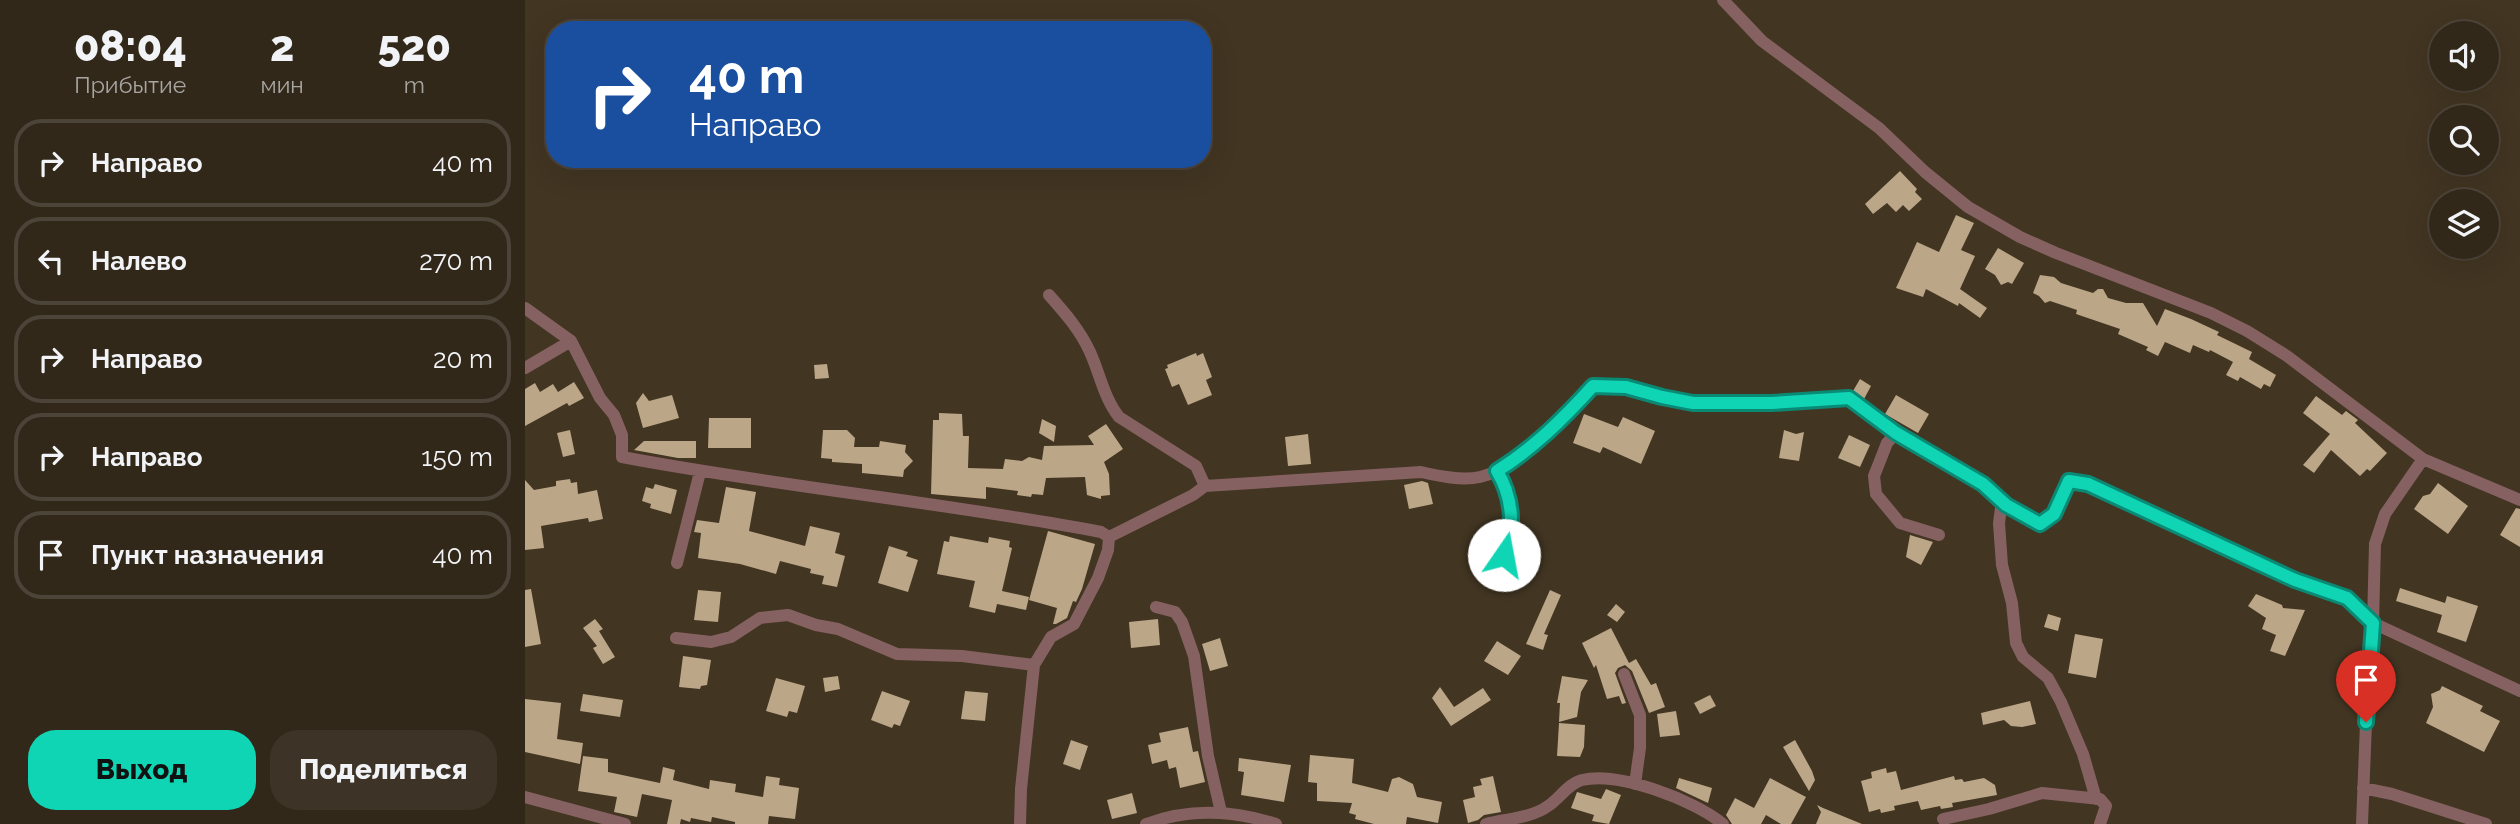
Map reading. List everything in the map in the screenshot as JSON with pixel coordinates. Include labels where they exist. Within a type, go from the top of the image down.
[{"type":"street","points":[[1723,0],[1762,41],[1879,128],[1925,172],[1968,207],[2020,237],[2211,313],[2247,331],[2287,356],[2423,459],[2520,500]]},
{"type":"street","points":[[1049,295],[1079,330],[1111,406],[1119,417],[1196,466],[1205,486]]},
{"type":"street","points":[[525,308],[571,341],[600,398],[614,415],[622,435],[622,457],[700,472],[903,502],[964,508],[1087,530],[1109,537]]},
{"type":"street","points":[[525,368],[571,341]]},
{"type":"street","points":[[1109,537],[1193,495],[1205,486],[1421,472],[1478,478],[1512,462],[1561,421],[1593,386],[1626,387],[1693,403],[1772,403],[1849,398],[1896,433],[1983,484],[2001,501],[2040,524],[2054,514],[2069,481],[2088,484],[2295,580],[2347,598],[2373,623],[2520,691]]},
{"type":"street","points":[[1896,433],[1887,443],[1874,477],[1877,494],[1900,523],[1939,535]]},
{"type":"street","points":[[2362,824],[2375,544],[2385,513],[2423,459]]},
{"type":"street","points":[[1497,471],[1504,484],[1512,522],[1510,542],[1504,555]]},
{"type":"street","points":[[677,564],[700,472]]},
{"type":"street","points":[[2001,501],[1999,523],[2002,565],[2012,603],[2016,643],[2023,657],[2048,678],[2061,702],[2083,754],[2096,799]]},
{"type":"street","points":[[1020,824],[1034,665],[1051,637],[1075,624],[1098,578],[1108,550],[1109,537]]},
{"type":"street","points":[[1156,607],[1175,612],[1182,622],[1194,656],[1208,756],[1221,811]]},
{"type":"street","points":[[676,638],[711,642],[731,637],[760,618],[788,615],[838,629],[897,654],[963,656],[1034,665]]},
{"type":"street","points":[[1624,674],[1640,715],[1640,747],[1635,784]]},
{"type":"street","points":[[1486,824],[1546,808],[1578,781],[1602,778],[1635,784],[1713,816],[1723,824]]},
{"type":"street","points":[[2363,788],[2392,794],[2486,824]]},
{"type":"street","points":[[1943,819],[2042,793],[2100,799],[2106,806],[2100,824]]},
{"type":"street","points":[[525,797],[625,824]]},
{"type":"street","points":[[1146,824],[1201,812],[1221,811],[1276,824]]},
{"type":"building","points":[[1900,171],[1917,189],[1915,192],[1922,199],[1909,211],[1903,205],[1896,212],[1887,203],[1873,214],[1865,204]]},
{"type":"building","points":[[1956,215],[1974,223],[1961,250],[1975,256],[1960,289],[1987,308],[1980,318],[1959,303],[1958,306],[1926,289],[1923,297],[1896,288],[1917,242],[1939,252]]},
{"type":"building","points":[[1998,248],[2024,263],[2012,284],[2008,282],[2001,285],[1995,275],[1985,269]]},
{"type":"building","points":[[2040,275],[2054,277],[2061,283],[2093,293],[2103,289],[2108,298],[2126,303],[2143,303],[2157,326],[2165,309],[2191,319],[2252,352],[2249,359],[2276,375],[2270,387],[2264,384],[2261,389],[2240,377],[2238,381],[2226,375],[2233,362],[2193,345],[2190,353],[2165,342],[2158,356],[2146,350],[2148,347],[2118,334],[2120,329],[2076,314],[2077,310],[2050,301],[2045,303],[2033,293]]},
{"type":"building","points":[[1196,353],[1197,356],[1203,353],[1212,377],[1206,380],[1212,395],[1188,405],[1179,384],[1172,387],[1165,369],[1168,368],[1167,365]]},
{"type":"building","points":[[827,364],[829,378],[815,379],[814,365]]},
{"type":"building","points":[[1860,379],[1871,386],[1864,399],[1853,391]]},
{"type":"building","points":[[574,382],[584,398],[569,406],[567,403],[525,426],[525,389],[535,383],[540,392],[553,384],[558,392]]},
{"type":"building","points":[[643,393],[649,401],[672,395],[679,418],[643,428],[636,403]]},
{"type":"building","points":[[1896,395],[1929,414],[1918,433],[1885,414]]},
{"type":"building","points":[[2316,396],[2342,415],[2346,411],[2358,420],[2355,423],[2387,453],[2370,471],[2367,469],[2360,476],[2331,450],[2314,473],[2303,465],[2330,434],[2303,413]]},
{"type":"building","points":[[939,413],[962,414],[963,436],[969,436],[968,468],[1003,469],[1005,459],[1022,461],[1029,457],[1042,460],[1044,446],[1094,445],[1088,436],[1106,424],[1123,449],[1104,462],[1109,474],[1110,495],[1101,496],[1101,499],[1087,495],[1085,477],[1046,478],[1043,495],[1032,494],[1031,497],[1017,495],[1018,491],[986,487],[986,499],[931,494],[933,420],[939,420]]},
{"type":"building","points":[[1584,414],[1618,427],[1623,417],[1655,431],[1641,464],[1603,447],[1600,453],[1573,443]]},
{"type":"building","points":[[709,418],[751,418],[751,448],[708,448]]},
{"type":"building","points":[[1042,419],[1056,426],[1054,442],[1039,433]]},
{"type":"building","points":[[570,430],[575,454],[563,457],[557,433]]},
{"type":"building","points":[[823,430],[847,430],[855,438],[854,447],[879,447],[880,441],[906,445],[905,452],[913,461],[904,470],[903,477],[862,473],[862,464],[832,462],[832,459],[821,458]]},
{"type":"building","points":[[1784,430],[1796,434],[1804,432],[1799,461],[1779,458]]},
{"type":"building","points":[[1308,434],[1311,464],[1288,466],[1285,437]]},
{"type":"building","points":[[1849,435],[1870,445],[1860,467],[1838,458]]},
{"type":"building","points":[[644,441],[696,441],[696,458],[678,458],[634,450]]},
{"type":"building","points":[[570,479],[571,483],[577,482],[578,494],[597,490],[603,519],[589,522],[588,518],[541,526],[544,548],[525,550],[525,480],[534,490],[556,486],[556,481]]},
{"type":"building","points":[[1422,481],[1428,483],[1433,504],[1409,509],[1404,485]]},
{"type":"building","points":[[2438,483],[2468,506],[2448,534],[2414,509],[2423,496],[2430,494]]},
{"type":"building","points":[[655,484],[677,490],[671,514],[650,508],[651,504],[642,501],[646,487],[653,489]]},
{"type":"building","points":[[726,487],[756,492],[749,531],[805,546],[810,526],[840,533],[835,553],[845,556],[837,587],[822,584],[824,576],[810,573],[811,569],[780,561],[776,574],[740,564],[698,558],[701,533],[694,532],[697,520],[719,523]]},
{"type":"building","points":[[2516,508],[2520,509],[2520,547],[2500,535]]},
{"type":"building","points":[[1048,531],[1095,544],[1076,602],[1073,601],[1067,618],[1056,624],[1053,624],[1057,608],[1029,600]]},
{"type":"building","points":[[1910,535],[1933,542],[1921,565],[1906,557]]},
{"type":"building","points":[[950,536],[988,543],[989,537],[1010,541],[1009,547],[1012,548],[1002,591],[1029,597],[1026,610],[997,604],[995,613],[969,607],[975,581],[937,574],[944,541],[949,542]]},
{"type":"building","points":[[889,546],[908,552],[906,556],[918,560],[908,592],[878,583]]},
{"type":"building","points":[[2400,588],[2445,603],[2447,596],[2478,606],[2466,642],[2437,632],[2442,615],[2396,601]]},
{"type":"building","points":[[531,589],[541,644],[525,647],[525,590]]},
{"type":"building","points":[[698,590],[721,592],[718,622],[694,620]]},
{"type":"building","points":[[1550,590],[1561,595],[1544,634],[1548,635],[1543,650],[1526,644]]},
{"type":"building","points":[[2256,594],[2282,605],[2283,608],[2305,610],[2285,656],[2270,651],[2276,635],[2262,629],[2266,618],[2248,606]]},
{"type":"building","points":[[1616,604],[1625,612],[1617,622],[1607,615]]},
{"type":"building","points":[[2048,614],[2061,618],[2058,631],[2044,627]]},
{"type":"building","points":[[595,619],[603,629],[599,631],[615,657],[603,664],[593,648],[597,646],[583,628]]},
{"type":"building","points":[[1158,619],[1160,645],[1131,648],[1129,622]]},
{"type":"building","points":[[1611,628],[1629,663],[1636,659],[1651,685],[1656,683],[1665,707],[1649,713],[1632,671],[1625,665],[1615,673],[1626,703],[1622,704],[1619,696],[1607,699],[1596,665],[1594,668],[1582,643]]},
{"type":"building","points":[[2075,634],[2103,639],[2096,678],[2068,673]]},
{"type":"building","points":[[1220,638],[1228,666],[1210,671],[1202,644]]},
{"type":"building","points":[[1497,641],[1521,656],[1508,675],[1484,661]]},
{"type":"building","points":[[683,656],[711,660],[707,685],[701,686],[700,689],[679,687]]},
{"type":"building","points":[[838,676],[840,689],[825,692],[823,678]]},
{"type":"building","points":[[1562,676],[1588,680],[1581,692],[1577,717],[1559,722],[1560,703],[1557,703]]},
{"type":"building","points":[[776,678],[805,686],[797,713],[789,711],[787,717],[766,711]]},
{"type":"building","points":[[2442,686],[2483,706],[2480,711],[2500,721],[2484,752],[2426,723],[2433,707],[2431,694]]},
{"type":"building","points":[[1440,687],[1454,707],[1483,688],[1491,700],[1451,726],[1432,698]]},
{"type":"building","points":[[882,691],[910,701],[900,726],[894,724],[892,728],[871,720]]},
{"type":"building","points":[[965,691],[988,693],[985,721],[961,719]]},
{"type":"building","points":[[583,694],[623,700],[620,717],[580,711]]},
{"type":"building","points":[[1710,695],[1716,706],[1700,714],[1694,703]]},
{"type":"building","points":[[525,699],[561,703],[557,739],[583,743],[580,764],[525,752]]},
{"type":"building","points":[[2030,701],[2036,724],[2011,726],[2004,720],[1983,725],[1981,713]]},
{"type":"building","points":[[1676,711],[1680,735],[1660,737],[1657,714]]},
{"type":"building","points":[[1559,723],[1585,725],[1584,747],[1580,757],[1557,756]]},
{"type":"building","points":[[1188,727],[1193,752],[1198,751],[1205,782],[1180,788],[1176,767],[1169,769],[1167,760],[1152,764],[1148,745],[1161,742],[1159,733]]},
{"type":"building","points":[[1071,740],[1088,746],[1080,770],[1063,764]]},
{"type":"building","points":[[1795,740],[1815,780],[1809,791],[1783,747]]},
{"type":"building","points":[[1310,755],[1354,759],[1352,783],[1388,792],[1392,779],[1399,777],[1413,784],[1417,797],[1442,802],[1438,823],[1407,817],[1406,824],[1374,824],[1355,819],[1356,815],[1349,813],[1352,803],[1317,801],[1317,783],[1308,782]]},
{"type":"building","points":[[583,756],[608,759],[608,772],[660,783],[663,767],[675,770],[673,780],[709,789],[710,780],[736,784],[735,792],[763,797],[766,776],[780,778],[779,785],[799,788],[795,819],[769,816],[768,824],[735,824],[712,817],[711,822],[691,818],[690,822],[681,819],[680,824],[667,824],[672,800],[642,794],[637,817],[614,812],[617,797],[578,791]]},
{"type":"building","points":[[1239,758],[1291,765],[1284,802],[1241,795],[1244,772],[1238,771]]},
{"type":"building","points":[[1886,768],[1887,773],[1896,771],[1901,790],[1954,776],[1955,780],[1962,779],[1964,782],[1984,778],[1995,785],[1997,795],[1952,803],[1953,807],[1941,809],[1940,806],[1921,810],[1918,801],[1894,806],[1895,810],[1881,813],[1880,809],[1869,812],[1861,781],[1872,778],[1871,772]]},
{"type":"building","points":[[1493,776],[1501,812],[1484,815],[1468,823],[1463,800],[1475,797],[1473,787],[1482,785],[1480,779]]},
{"type":"building","points":[[1679,778],[1712,788],[1708,803],[1676,788]]},
{"type":"building","points":[[1770,778],[1806,797],[1791,824],[1781,824],[1766,815],[1761,824],[1732,824],[1726,815],[1735,798],[1754,808]]},
{"type":"building","points":[[1606,789],[1621,795],[1609,824],[1592,821],[1594,815],[1571,808],[1577,792],[1601,799]]},
{"type":"building","points":[[1132,793],[1137,813],[1112,819],[1107,800]]},
{"type":"building","points":[[1817,805],[1862,824],[1816,824],[1821,812]]},
{"type":"route","points":[[1504,555],[1510,542],[1512,522],[1504,484],[1497,471],[1512,462],[1561,421],[1593,386],[1626,387],[1693,403],[1772,403],[1849,398],[1896,433],[1983,484],[2006,505],[2040,524],[2054,514],[2069,481],[2088,484],[2295,580],[2347,598],[2373,623],[2366,722]]}]
